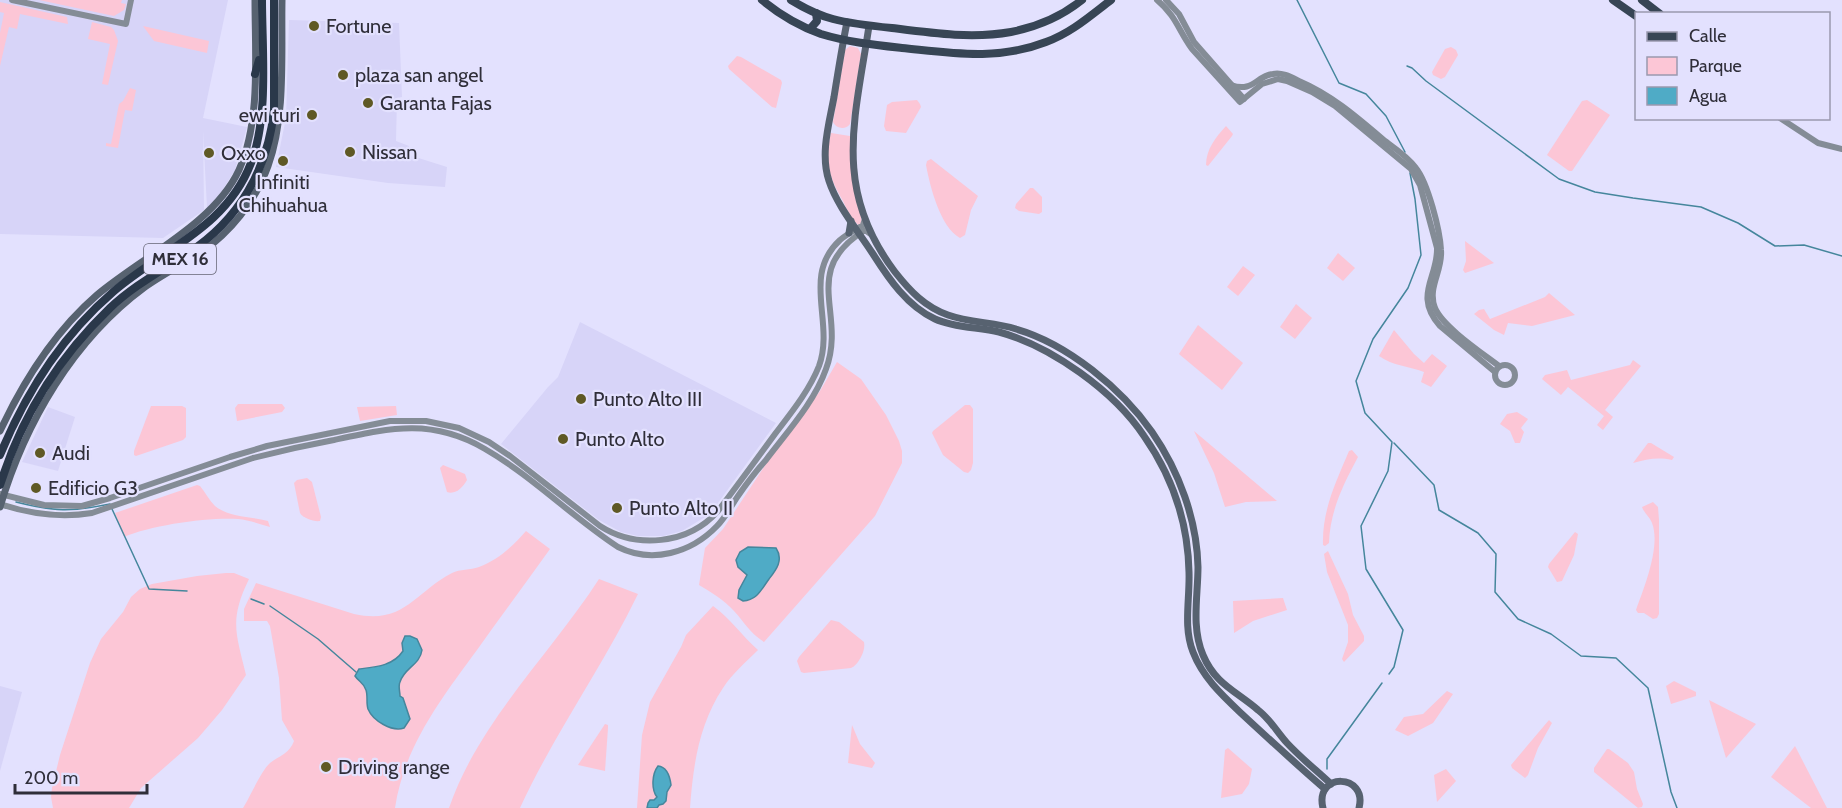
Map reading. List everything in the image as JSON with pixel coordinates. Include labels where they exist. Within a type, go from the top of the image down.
[{"type":"highway","name":"MEX 16","points":[[0,455],[14,422],[58,343],[109,296],[164,254],[198,232],[221,212],[246,175],[258,143],[262,105],[262,0]]},
{"type":"highway","name":"MEX 16","points":[[1,483],[23,428],[43,390],[59,366],[93,325],[130,291],[188,254],[215,233],[227,222],[246,196],[258,174],[270,136],[274,110],[274,0]]},
{"type":"highway","points":[[274,47],[282,29]]},
{"type":"highway","points":[[255,74],[262,51]]},
{"type":"main road","points":[[0,430],[22,388],[58,343],[73,318],[120,276],[193,225],[213,208],[237,174],[252,128],[255,0]]},
{"type":"main road","points":[[0,505],[2,494],[20,452],[44,404],[57,381],[81,349],[117,311],[145,287],[199,254],[223,236],[252,199],[268,168],[279,121],[282,0]]},
{"type":"main road","points":[[762,0],[786,18],[810,30],[866,43],[1012,32],[1048,20],[1082,0]]},
{"type":"main road","points":[[791,0],[816,13],[964,55],[1017,50],[1045,43],[1063,35],[1086,20],[1110,0]]},
{"type":"main road","points":[[1614,0],[1635,15]]},
{"type":"main road","points":[[1642,0],[1657,12]]},
{"type":"main road","points":[[810,30],[817,21],[816,13]]},
{"type":"main road","points":[[847,22],[828,128],[825,162],[832,191],[851,221],[854,234],[864,241],[896,286],[915,307],[952,325],[1014,336],[1067,364],[1119,405],[1142,432],[1157,455],[1173,489],[1185,533],[1189,574],[1188,629],[1198,664],[1210,682],[1273,744],[1328,787]]},
{"type":"main road","points":[[868,26],[855,106],[852,152],[856,182],[866,219],[872,235],[890,265],[908,288],[929,306],[949,315],[1002,325],[1029,333],[1052,345],[1085,366],[1121,395],[1144,422],[1164,451],[1189,513],[1197,556],[1197,636],[1208,665],[1226,687],[1267,718],[1328,787]]},
{"type":"main road","points":[[1067,364],[1085,366]]},
{"type":"main road","points":[[1273,744],[1296,752]]},
{"type":"main road","points":[[1323,808],[1321,802],[1328,787],[1339,781],[1354,787],[1360,795],[1359,808]]},
{"type":"street","points":[[12,0],[126,24],[131,0]]},
{"type":"street","points":[[1157,0],[1173,15],[1188,43],[1230,87],[1244,87],[1261,82]]},
{"type":"street","points":[[1166,0],[1179,14],[1194,42],[1242,101],[1270,74],[1282,74],[1326,94],[1367,129],[1406,157],[1421,176],[1430,201],[1439,253],[1433,287],[1433,301],[1436,310],[1446,323],[1497,369]]},
{"type":"street","points":[[1783,120],[1818,143],[1842,149]]},
{"type":"street","points":[[2,494],[56,507],[90,504],[260,448],[370,424],[408,420],[459,428],[479,437],[510,456],[618,547],[640,555],[659,555],[680,551],[702,539],[717,526],[822,381],[833,342],[827,287],[829,275],[842,249],[866,219]]},
{"type":"street","points":[[0,505],[48,515],[69,516],[93,513],[253,458],[380,430],[412,427],[454,435],[485,449],[616,535],[637,540],[669,539],[684,535],[715,515],[800,401],[816,372],[822,354],[825,337],[820,300],[820,277],[831,251],[841,239],[865,230],[872,235]]},
{"type":"street","points":[[854,234],[857,239],[864,241]]},
{"type":"shaded area","points":[[0,0],[228,0],[203,118],[247,127],[235,170],[220,194],[207,208],[203,130],[204,210],[163,238],[0,234]]},
{"type":"shaded area","name":"plaza san angel","points":[[289,20],[399,23],[402,97],[397,98],[396,141],[409,146],[409,155],[447,167],[445,187],[388,183],[276,167],[286,118]]},
{"type":"shaded area","name":"Punto Alto","points":[[580,322],[776,423],[710,514],[682,531],[663,536],[638,536],[621,532],[599,520],[501,444],[558,377]]},
{"type":"shaded area","points":[[48,407],[75,417],[58,471],[22,462]]},
{"type":"shaded area","points":[[0,686],[22,692],[0,771]]},
{"type":"green space","points":[[39,0],[122,0],[121,3],[126,4],[124,10],[114,16]]},
{"type":"green space","points":[[0,2],[67,17],[68,24],[20,14],[17,29],[9,27],[0,66],[0,33],[4,13],[0,12]]},
{"type":"green space","points":[[92,22],[111,27],[118,41],[108,85],[102,84],[110,44],[88,39]]},
{"type":"green space","points":[[143,26],[209,41],[207,53],[154,41]]},
{"type":"green space","points":[[850,46],[858,48],[861,54],[850,124],[841,128],[833,122],[845,50]]},
{"type":"green space","points":[[1451,47],[1458,55],[1445,77],[1441,79],[1432,72],[1445,49]]},
{"type":"green space","points":[[737,56],[781,80],[776,108],[729,69],[728,66]]},
{"type":"green space","points":[[130,88],[136,90],[132,111],[125,110],[118,148],[106,146],[106,143],[111,144],[119,104]]},
{"type":"green space","points":[[917,100],[921,107],[906,133],[886,131],[884,126],[887,105],[892,102]]},
{"type":"green space","points":[[1587,100],[1610,115],[1572,171],[1569,171],[1547,155],[1582,101]]},
{"type":"green space","points":[[1226,126],[1233,134],[1208,166],[1206,159],[1210,149]]},
{"type":"green space","points":[[831,133],[850,136],[862,223],[858,225],[848,211],[831,176],[828,152]]},
{"type":"green space","points":[[931,159],[978,196],[971,210],[965,235],[960,238],[947,225],[937,205],[926,165]]},
{"type":"green space","points":[[1030,188],[1042,197],[1042,212],[1039,214],[1019,211],[1015,208]]},
{"type":"green space","points":[[1465,241],[1494,263],[1465,273],[1463,270],[1466,261]]},
{"type":"green space","points":[[1338,253],[1355,268],[1343,281],[1327,268]]},
{"type":"green space","points":[[1243,266],[1255,275],[1238,296],[1227,287]]},
{"type":"green space","points":[[1549,293],[1575,315],[1532,326],[1508,323],[1504,335],[1474,314],[1484,309],[1490,319],[1545,297]]},
{"type":"green space","points":[[1296,304],[1312,318],[1295,339],[1280,327]]},
{"type":"green space","points":[[1198,325],[1243,363],[1222,390],[1179,354]]},
{"type":"green space","points":[[1394,330],[1424,363],[1432,354],[1447,366],[1431,387],[1421,382],[1424,372],[1395,364],[1379,356]]},
{"type":"green space","points":[[1633,360],[1641,366],[1605,410],[1613,417],[1603,430],[1597,425],[1604,416],[1568,387],[1561,395],[1542,379],[1545,375],[1567,370],[1571,380],[1630,365]]},
{"type":"green space","points":[[837,362],[861,379],[886,415],[899,441],[902,463],[875,516],[764,642],[726,603],[699,585],[705,548],[723,529],[768,461],[820,391]]},
{"type":"green space","points":[[238,404],[282,404],[285,408],[282,412],[237,421],[235,408]]},
{"type":"green space","points":[[965,405],[970,405],[973,409],[973,463],[968,473],[943,455],[932,433]]},
{"type":"green space","points":[[151,406],[186,408],[186,437],[136,456],[134,451]]},
{"type":"green space","points":[[396,406],[397,415],[360,421],[357,407]]},
{"type":"green space","points":[[1517,412],[1528,419],[1521,428],[1524,432],[1520,443],[1515,443],[1510,431],[1500,424],[1507,414]]},
{"type":"green space","points":[[1194,431],[1277,501],[1246,502],[1225,507],[1214,473]]},
{"type":"green space","points":[[1648,443],[1674,457],[1672,460],[1652,459],[1633,463]]},
{"type":"green space","points":[[1352,450],[1358,457],[1338,499],[1329,543],[1325,546],[1323,545],[1323,532],[1327,508],[1349,451]]},
{"type":"green space","points":[[443,465],[465,474],[467,480],[461,488],[447,492],[440,468]]},
{"type":"green space","points":[[307,478],[312,482],[320,521],[309,519],[300,513],[294,483]]},
{"type":"green space","points":[[197,485],[221,510],[234,515],[268,521],[270,527],[242,520],[212,519],[164,526],[124,537],[115,513]]},
{"type":"green space","points":[[1653,502],[1658,507],[1659,520],[1659,614],[1653,619],[1636,610],[1650,567],[1654,543],[1652,523],[1642,507]]},
{"type":"green space","points":[[526,531],[550,549],[450,687],[426,724],[407,764],[395,808],[243,808],[270,763],[287,751],[294,741],[282,720],[279,678],[270,626],[267,621],[244,621],[244,609],[256,583],[354,614],[385,615],[408,605],[452,573],[479,567],[493,561]]},
{"type":"green space","points":[[1575,532],[1578,534],[1574,555],[1562,581],[1557,582],[1548,567],[1549,564]]},
{"type":"green space","points":[[1328,551],[1348,594],[1353,615],[1364,636],[1364,641],[1344,662],[1342,659],[1348,642],[1348,625],[1327,572],[1324,554]]},
{"type":"green space","points":[[234,573],[249,579],[239,605],[236,627],[246,675],[222,710],[198,738],[141,788],[129,808],[53,808],[52,788],[60,755],[90,663],[101,639],[123,612],[131,597],[140,589],[152,584]]},
{"type":"green space","points":[[599,579],[638,594],[520,808],[449,808],[478,746],[517,689]]},
{"type":"green space","points":[[1283,598],[1287,610],[1253,621],[1234,633],[1233,601]]},
{"type":"green space","points":[[713,606],[758,650],[727,683],[708,716],[695,761],[690,808],[637,808],[642,735],[650,702],[686,635]]},
{"type":"green space","points":[[831,620],[839,622],[864,642],[861,657],[851,668],[801,672],[797,661],[799,657]]},
{"type":"green space","points":[[1674,681],[1696,692],[1696,696],[1671,704],[1666,686]]},
{"type":"green space","points":[[1447,691],[1453,694],[1433,723],[1408,736],[1395,730],[1404,717],[1423,714]]},
{"type":"green space","points":[[1709,700],[1756,724],[1726,758]]},
{"type":"green space","points":[[1549,720],[1552,723],[1525,778],[1511,765]]},
{"type":"green space","points":[[605,724],[608,728],[605,771],[578,765]]},
{"type":"green space","points":[[852,725],[860,744],[875,763],[872,768],[848,763]]},
{"type":"green space","points":[[1795,746],[1827,808],[1811,808],[1771,777]]},
{"type":"green space","points":[[1228,748],[1252,769],[1249,784],[1242,794],[1221,798],[1225,750]]},
{"type":"green space","points":[[1607,749],[1628,763],[1634,772],[1642,807],[1638,808],[1594,772],[1594,768]]},
{"type":"green space","points":[[1446,769],[1456,781],[1437,802],[1434,775]]},
{"type":"water","points":[[748,547],[776,548],[779,561],[758,594],[752,599],[743,601],[738,598],[739,590],[747,575],[738,567],[736,560],[740,552]]},
{"type":"water","points":[[405,636],[417,639],[422,650],[421,655],[405,673],[399,684],[400,696],[403,698],[410,719],[404,728],[399,729],[383,724],[374,718],[367,707],[365,688],[355,676],[359,669],[384,665],[399,656],[403,651],[402,643]]},
{"type":"water","points":[[658,766],[666,770],[671,785],[663,804],[657,808],[647,808],[650,800],[657,797],[653,782]]},
{"type":"waterway","points":[[1297,0],[1339,83],[1366,94],[1386,116],[1405,152]]},
{"type":"waterway","points":[[1407,66],[1559,179],[1595,192],[1701,207],[1738,223],[1775,246],[1804,245],[1842,256]]},
{"type":"waterway","points":[[1389,674],[1394,667],[1403,630],[1366,569],[1361,526],[1388,471],[1392,442],[1365,413],[1356,381],[1373,339],[1408,288],[1421,255],[1410,173]]},
{"type":"waterway","points":[[1394,443],[1434,485],[1439,510],[1478,533],[1496,554],[1495,592],[1518,619],[1551,634],[1581,656],[1616,658],[1648,688],[1671,792],[1677,808]]},
{"type":"waterway","points":[[16,502],[63,510],[110,504]]},
{"type":"waterway","points":[[112,509],[149,589],[187,591]]},
{"type":"waterway","points":[[251,599],[264,604]]},
{"type":"waterway","points":[[270,606],[318,639],[356,672]]},
{"type":"waterway","points":[[1327,769],[1327,759],[1382,683]]},
{"type":"place","name":"Fortune","points":[[314,26]]},
{"type":"place","name":"plaza san angel","points":[[343,75]]},
{"type":"place","name":"Garanta Fajas","points":[[368,103]]},
{"type":"place","name":"ewi turi","points":[[312,115]]},
{"type":"place","name":"Nissan","points":[[350,152]]},
{"type":"place","name":"Oxxo","points":[[209,153]]},
{"type":"place","name":"Infiniti Chihuahua","points":[[283,161]]},
{"type":"place","name":"Punto Alto III","points":[[581,399]]},
{"type":"place","name":"Punto Alto","points":[[563,439]]},
{"type":"place","name":"Audi","points":[[40,453]]},
{"type":"place","name":"Edificio G3","points":[[36,488]]},
{"type":"place","name":"Punto Alto II","points":[[617,508]]},
{"type":"place","name":"Driving range","points":[[326,767]]}]
